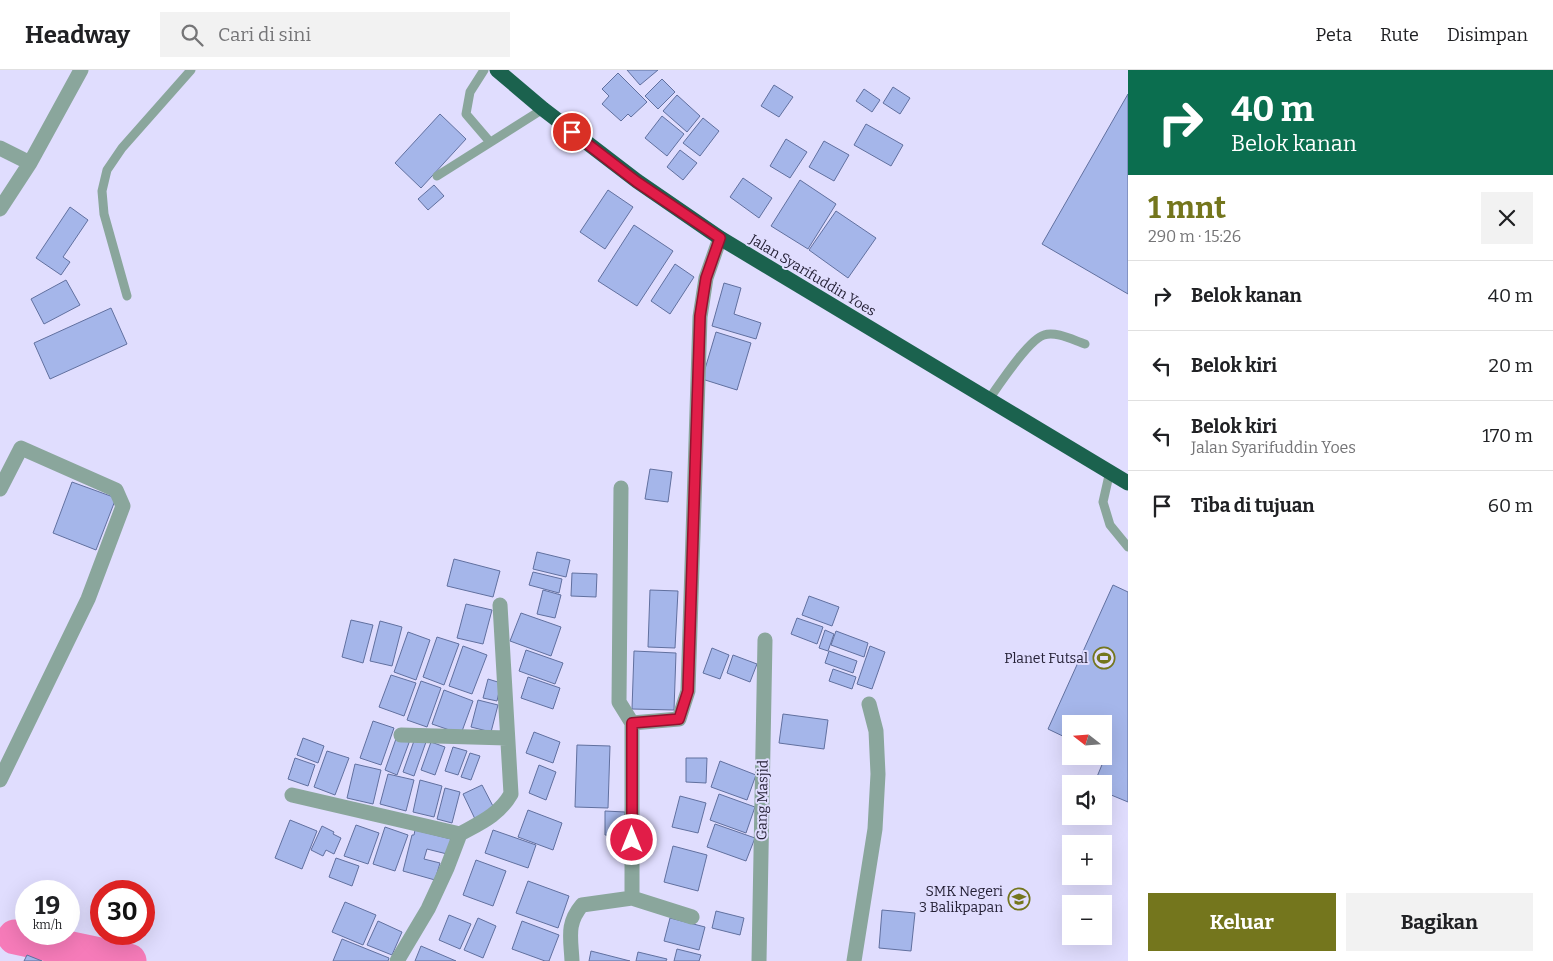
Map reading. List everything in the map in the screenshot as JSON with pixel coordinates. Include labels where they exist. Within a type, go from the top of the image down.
[{"type":"highway","name":"Jalan Syarifuddin Yoes","points":[[497,70],[543,109],[637,182],[720,238],[1128,483]]},
{"type":"street","points":[[0,209],[30,163],[81,70]]},
{"type":"street","points":[[0,148],[30,163]]},
{"type":"street","points":[[632,723],[679,719],[688,691],[700,316],[706,278],[720,238]]},
{"type":"street","points":[[0,488],[21,448],[116,490],[123,506],[88,599],[0,780]]},
{"type":"street","points":[[621,488],[619,702],[632,723],[632,898]]},
{"type":"street","points":[[397,961],[428,909],[460,834],[492,817],[504,806],[511,794],[500,604]]},
{"type":"street","name":"Gang Masjid","points":[[759,961],[765,640]]},
{"type":"street","points":[[854,961],[875,829],[878,774],[876,730],[869,704]]},
{"type":"street","points":[[401,735],[507,738]]},
{"type":"street","points":[[292,795],[460,834]]},
{"type":"street","points":[[572,961],[570,926],[574,914],[582,904],[632,898],[692,917]]},
{"type":"lane","points":[[127,296],[104,214],[102,191],[107,170],[122,148],[191,70]]},
{"type":"lane","points":[[484,70],[470,92],[466,114],[490,142]]},
{"type":"lane","points":[[437,176],[543,109]]},
{"type":"lane","points":[[989,400],[1032,342],[1043,335],[1053,334],[1085,344]]},
{"type":"lane","points":[[1110,471],[1103,502],[1110,525],[1128,547]]},
{"type":"building","points":[[627,70],[658,70],[640,85]]},
{"type":"building","points":[[618,73],[647,102],[631,117],[628,114],[621,121],[602,104],[609,96],[602,89]]},
{"type":"building","points":[[662,79],[675,92],[658,109],[645,96]]},
{"type":"building","points":[[774,85],[793,97],[779,117],[761,106]]},
{"type":"building","points":[[893,87],[910,98],[900,114],[883,103]]},
{"type":"building","points":[[864,89],[880,100],[872,112],[856,101]]},
{"type":"building","points":[[1128,94],[1128,294],[1042,244]]},
{"type":"building","points":[[677,95],[700,116],[687,132],[663,111]]},
{"type":"building","points":[[440,114],[466,139],[421,188],[395,163]]},
{"type":"building","points":[[662,116],[684,134],[667,156],[645,138]]},
{"type":"building","points":[[703,118],[719,131],[700,156],[683,143]]},
{"type":"building","points":[[866,124],[903,145],[891,166],[854,145]]},
{"type":"building","points":[[786,139],[807,152],[790,178],[770,166]]},
{"type":"building","points":[[824,141],[849,155],[834,181],[809,167]]},
{"type":"building","points":[[680,150],[697,163],[683,180],[667,167]]},
{"type":"building","points":[[743,178],[772,198],[759,218],[730,197]]},
{"type":"building","points":[[800,180],[836,204],[808,249],[771,226]]},
{"type":"building","points":[[434,185],[444,196],[428,210],[418,199]]},
{"type":"building","points":[[608,190],[633,207],[605,249],[580,232]]},
{"type":"building","points":[[70,207],[88,220],[63,257],[70,262],[61,275],[36,258]]},
{"type":"building","points":[[836,211],[876,238],[848,278],[809,250]]},
{"type":"building","points":[[634,225],[673,251],[637,306],[598,281]]},
{"type":"building","points":[[675,264],[694,277],[670,314],[651,301]]},
{"type":"building","points":[[66,280],[80,305],[44,324],[31,299]]},
{"type":"building","points":[[724,283],[741,288],[734,314],[761,323],[756,339],[712,326]]},
{"type":"building","points":[[111,308],[127,344],[50,379],[34,343]]},
{"type":"building","points":[[716,332],[751,343],[737,390],[702,379]]},
{"type":"building","points":[[650,469],[672,472],[668,502],[645,499]]},
{"type":"building","points":[[72,482],[116,498],[96,550],[53,533]]},
{"type":"building","points":[[537,552],[570,560],[566,577],[533,569]]},
{"type":"building","points":[[454,559],[500,571],[493,597],[447,586]]},
{"type":"building","points":[[533,572],[562,579],[559,593],[529,585]]},
{"type":"building","points":[[572,573],[597,574],[596,597],[571,596]]},
{"type":"building","name":"Planet Futsal","points":[[1113,585],[1128,592],[1128,802],[1112,795],[1112,775],[1098,775],[1102,765],[1112,765],[1112,715],[1062,715],[1062,736],[1048,729]]},
{"type":"building","points":[[543,590],[561,595],[555,618],[537,614]]},
{"type":"building","points":[[650,590],[678,591],[675,648],[648,647]]},
{"type":"building","points":[[809,596],[839,607],[832,626],[802,615]]},
{"type":"building","points":[[466,604],[492,610],[483,644],[457,638]]},
{"type":"building","points":[[521,613],[561,627],[551,656],[510,641]]},
{"type":"building","points":[[797,618],[823,627],[817,644],[791,634]]},
{"type":"building","points":[[351,620],[373,625],[363,663],[342,657]]},
{"type":"building","points":[[380,621],[402,627],[392,666],[370,661]]},
{"type":"building","points":[[825,630],[834,634],[828,651],[819,648]]},
{"type":"building","points":[[836,631],[868,643],[864,657],[831,645]]},
{"type":"building","points":[[408,632],[430,640],[416,680],[394,672]]},
{"type":"building","points":[[437,637],[459,644],[444,685],[423,677]]},
{"type":"building","points":[[463,646],[487,655],[472,694],[449,686]]},
{"type":"building","points":[[870,646],[885,652],[872,689],[857,684]]},
{"type":"building","points":[[712,648],[729,655],[720,679],[703,673]]},
{"type":"building","points":[[526,650],[563,663],[555,684],[519,671]]},
{"type":"building","points":[[634,651],[676,653],[674,710],[632,709]]},
{"type":"building","points":[[829,651],[857,661],[853,673],[825,663]]},
{"type":"building","points":[[733,655],[757,664],[750,682],[727,673]]},
{"type":"building","points":[[833,669],[856,677],[852,689],[829,681]]},
{"type":"building","points":[[391,675],[416,683],[404,716],[379,707]]},
{"type":"building","points":[[528,677],[560,688],[553,709],[521,698]]},
{"type":"building","points":[[488,679],[501,683],[497,701],[483,698]]},
{"type":"building","points":[[421,681],[441,688],[427,727],[407,720]]},
{"type":"building","points":[[444,690],[473,701],[461,734],[432,724]]},
{"type":"building","points":[[478,700],[498,705],[491,732],[471,727]]},
{"type":"building","points":[[783,714],[828,720],[824,749],[779,743]]},
{"type":"building","points":[[373,721],[394,728],[381,765],[360,758]]},
{"type":"building","points":[[534,732],[560,742],[553,763],[526,753]]},
{"type":"building","points":[[397,736],[410,740],[397,775],[385,770]]},
{"type":"building","points":[[303,738],[324,746],[318,763],[297,755]]},
{"type":"building","points":[[415,738],[426,742],[414,776],[403,772]]},
{"type":"building","points":[[431,742],[445,747],[435,775],[421,770]]},
{"type":"building","points":[[577,745],[610,746],[608,808],[575,807]]},
{"type":"building","points":[[453,747],[467,751],[458,775],[445,771]]},
{"type":"building","points":[[327,751],[349,758],[335,795],[314,787]]},
{"type":"building","points":[[470,753],[480,756],[471,780],[461,777]]},
{"type":"building","points":[[295,758],[315,765],[308,786],[288,779]]},
{"type":"building","points":[[686,758],[707,758],[706,783],[686,782]]},
{"type":"building","points":[[720,761],[756,775],[747,800],[711,787]]},
{"type":"building","points":[[355,764],[381,770],[373,804],[347,798]]},
{"type":"building","points":[[539,765],[556,772],[546,800],[529,793]]},
{"type":"building","points":[[388,774],[414,780],[406,811],[380,804]]},
{"type":"building","points":[[420,780],[442,786],[434,817],[413,812]]},
{"type":"building","points":[[482,785],[495,810],[475,819],[463,794]]},
{"type":"building","points":[[445,788],[460,792],[452,823],[437,819]]},
{"type":"building","points":[[719,794],[755,807],[746,833],[710,820]]},
{"type":"building","points":[[680,796],[706,803],[698,833],[672,827]]},
{"type":"building","points":[[528,810],[562,823],[553,850],[518,837]]},
{"type":"building","points":[[605,811],[625,812],[624,836],[605,835]]},
{"type":"building","points":[[290,820],[317,831],[302,869],[275,858]]},
{"type":"building","points":[[715,824],[755,838],[746,861],[707,847]]},
{"type":"building","points":[[356,825],[379,833],[368,864],[344,856]]},
{"type":"building","points":[[322,826],[341,838],[334,854],[326,850],[323,856],[311,850]]},
{"type":"building","points":[[385,827],[408,835],[395,871],[373,864]]},
{"type":"building","points":[[415,830],[451,839],[447,854],[427,849],[424,859],[440,863],[435,880],[403,871]]},
{"type":"building","points":[[493,830],[536,845],[528,868],[485,853]]},
{"type":"building","points":[[673,846],[707,855],[698,891],[664,882]]},
{"type":"building","points":[[336,858],[359,866],[352,886],[329,877]]},
{"type":"building","points":[[476,860],[506,871],[493,906],[463,895]]},
{"type":"building","points":[[528,881],[569,896],[558,928],[516,913]]},
{"type":"building","points":[[345,902],[376,915],[363,945],[332,932]]},
{"type":"building","points":[[882,910],[915,913],[911,951],[879,948]]},
{"type":"building","points":[[716,911],[744,918],[740,935],[712,928]]},
{"type":"building","points":[[449,915],[471,924],[460,949],[439,940]]},
{"type":"building","points":[[478,918],[496,926],[483,958],[464,950]]},
{"type":"building","points":[[670,918],[705,927],[699,950],[664,941]]},
{"type":"building","points":[[378,921],[402,932],[392,955],[367,945]]},
{"type":"building","points":[[522,921],[559,935],[549,961],[512,949]]},
{"type":"building","points":[[342,939],[389,958],[388,961],[333,961]]},
{"type":"building","points":[[421,946],[456,961],[415,961]]},
{"type":"building","points":[[677,949],[701,955],[699,961],[674,961]]},
{"type":"building","points":[[591,951],[630,961],[589,961]]},
{"type":"building","points":[[638,952],[667,959],[666,961],[636,961]]},
{"type":"building","points":[[27,955],[42,961],[24,961]]},
{"type":"waterway","points":[[53,945],[129,961]]},
{"type":"place","name":"Planet Futsal","points":[[1104,658]]},
{"type":"place","name":"SMK Negeri 3 Balikpapan","points":[[1019,899]]},
{"type":"route","points":[[572,132],[637,182],[720,238],[706,278],[700,316],[688,691],[679,719],[632,723],[632,840]]}]
